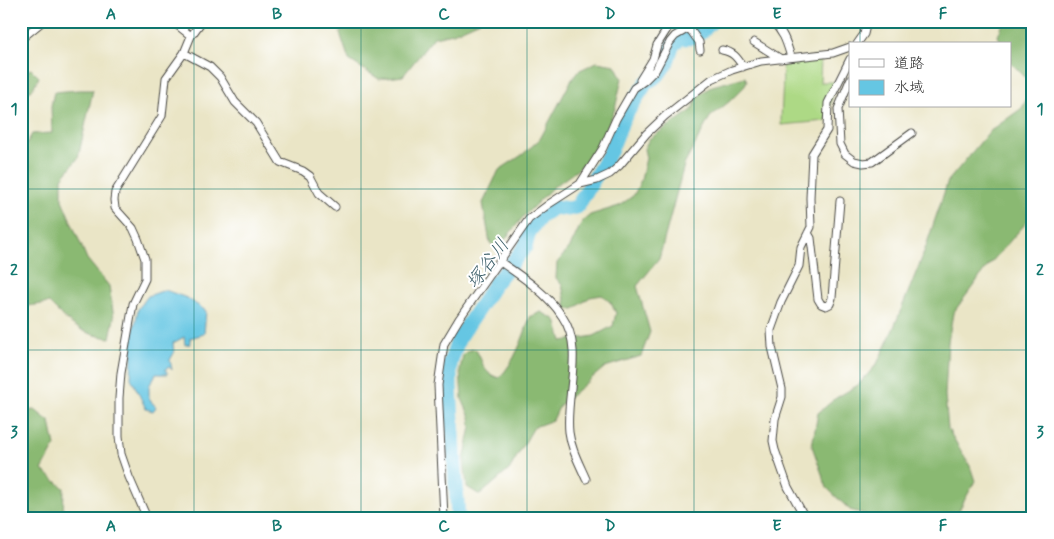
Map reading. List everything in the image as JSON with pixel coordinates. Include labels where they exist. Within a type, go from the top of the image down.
[{"type":"street","points":[[21,40],[43,21]]},
{"type":"street","points":[[141,21],[145,23],[151,21]]},
{"type":"street","points":[[172,21],[191,36]]},
{"type":"street","points":[[147,518],[121,454],[119,436],[119,398],[122,364],[133,304],[145,279],[144,259],[138,238],[115,208],[114,200],[115,192],[162,116],[166,78],[202,21]]},
{"type":"street","points":[[634,88],[644,81],[656,68],[675,36],[693,33],[701,21]]},
{"type":"street","points":[[772,21],[781,30],[786,39],[791,57]]},
{"type":"street","points":[[858,42],[864,34],[867,21]]},
{"type":"street","points":[[583,183],[603,148],[616,119],[653,59],[657,45],[669,26]]},
{"type":"street","points":[[693,33],[700,50]]},
{"type":"street","points":[[754,42],[781,59]]},
{"type":"street","points":[[444,518],[438,385],[440,360],[444,344],[451,331],[501,262],[529,219],[583,183],[597,180],[610,174],[665,116],[695,91],[720,74],[761,61],[833,53],[849,47]]},
{"type":"street","points":[[722,50],[736,56],[742,67]]},
{"type":"street","points":[[184,52],[210,67],[220,77],[235,102],[256,123],[267,138],[280,162],[303,171],[310,176],[319,193],[334,207]]},
{"type":"street","points":[[808,518],[803,514],[788,486],[775,450],[773,440],[774,419],[782,397],[782,389],[770,339],[771,330],[781,302],[798,266],[801,247],[808,233],[811,220],[812,154],[828,130],[828,103],[849,61]]},
{"type":"street","points":[[849,82],[838,109],[840,144],[845,154],[854,161],[863,164],[872,162],[912,133]]},
{"type":"street","points":[[808,233],[811,238],[818,299],[821,304],[826,306],[830,304],[832,298],[840,201]]},
{"type":"street","points":[[501,262],[554,304],[570,332],[573,346],[569,416],[570,432],[573,450],[586,479]]},
{"type":"green space","points":[[360,21],[480,21],[453,33],[434,37],[403,76],[379,79],[349,60],[340,33],[346,25],[357,25]]},
{"type":"green space","points":[[1004,21],[1033,21],[1033,215],[988,266],[953,313],[948,342],[945,395],[948,429],[970,466],[975,481],[958,512],[950,518],[879,518],[850,510],[827,488],[812,446],[818,413],[836,398],[858,385],[877,364],[922,258],[948,181],[989,132],[1022,108],[1030,92],[1026,78],[1012,64],[1012,42],[1001,42],[998,36]]},
{"type":"green space","points":[[821,57],[820,82],[836,82],[826,121],[781,125],[782,64],[800,58]]},
{"type":"green space","points":[[597,62],[615,65],[622,78],[615,109],[597,151],[577,170],[552,188],[523,217],[498,248],[490,243],[483,203],[499,170],[522,155],[540,139],[578,71]]},
{"type":"green space","points":[[31,69],[39,77],[32,90],[21,96],[21,73]]},
{"type":"green space","points":[[745,77],[747,81],[743,88],[710,117],[684,165],[659,259],[637,286],[650,332],[641,356],[605,367],[560,405],[553,420],[534,427],[509,470],[480,495],[467,487],[464,460],[471,427],[470,417],[462,399],[460,370],[463,355],[467,351],[475,349],[486,370],[499,378],[510,365],[530,317],[541,312],[556,320],[562,341],[594,336],[613,326],[616,313],[611,303],[602,295],[590,297],[574,309],[567,309],[562,285],[556,278],[557,263],[570,247],[582,222],[590,215],[619,206],[634,195],[641,180],[646,158],[644,149],[649,139],[691,111],[699,95],[712,86]]},
{"type":"green space","points":[[93,90],[78,158],[62,178],[62,200],[87,259],[109,286],[114,318],[110,338],[91,334],[76,326],[49,303],[21,307],[21,154],[32,134],[52,133],[51,106],[54,92]]},
{"type":"green space","points":[[35,410],[50,422],[55,446],[42,470],[64,488],[63,518],[21,518],[21,411]]},
{"type":"water","points":[[165,290],[187,298],[206,311],[204,334],[190,338],[190,344],[185,345],[184,337],[173,343],[174,353],[170,360],[172,370],[169,367],[165,369],[168,374],[156,374],[149,386],[149,399],[156,407],[153,411],[146,409],[131,378],[132,353],[129,343],[138,309],[148,296]]},
{"type":"waterway","name":"塚谷川","points":[[458,518],[450,386],[450,364],[458,340],[495,283],[525,247],[529,232],[540,217],[554,207],[568,209],[577,207],[610,152],[623,119],[646,83],[658,75],[667,62],[672,46],[680,38],[698,34],[712,21]]}]
